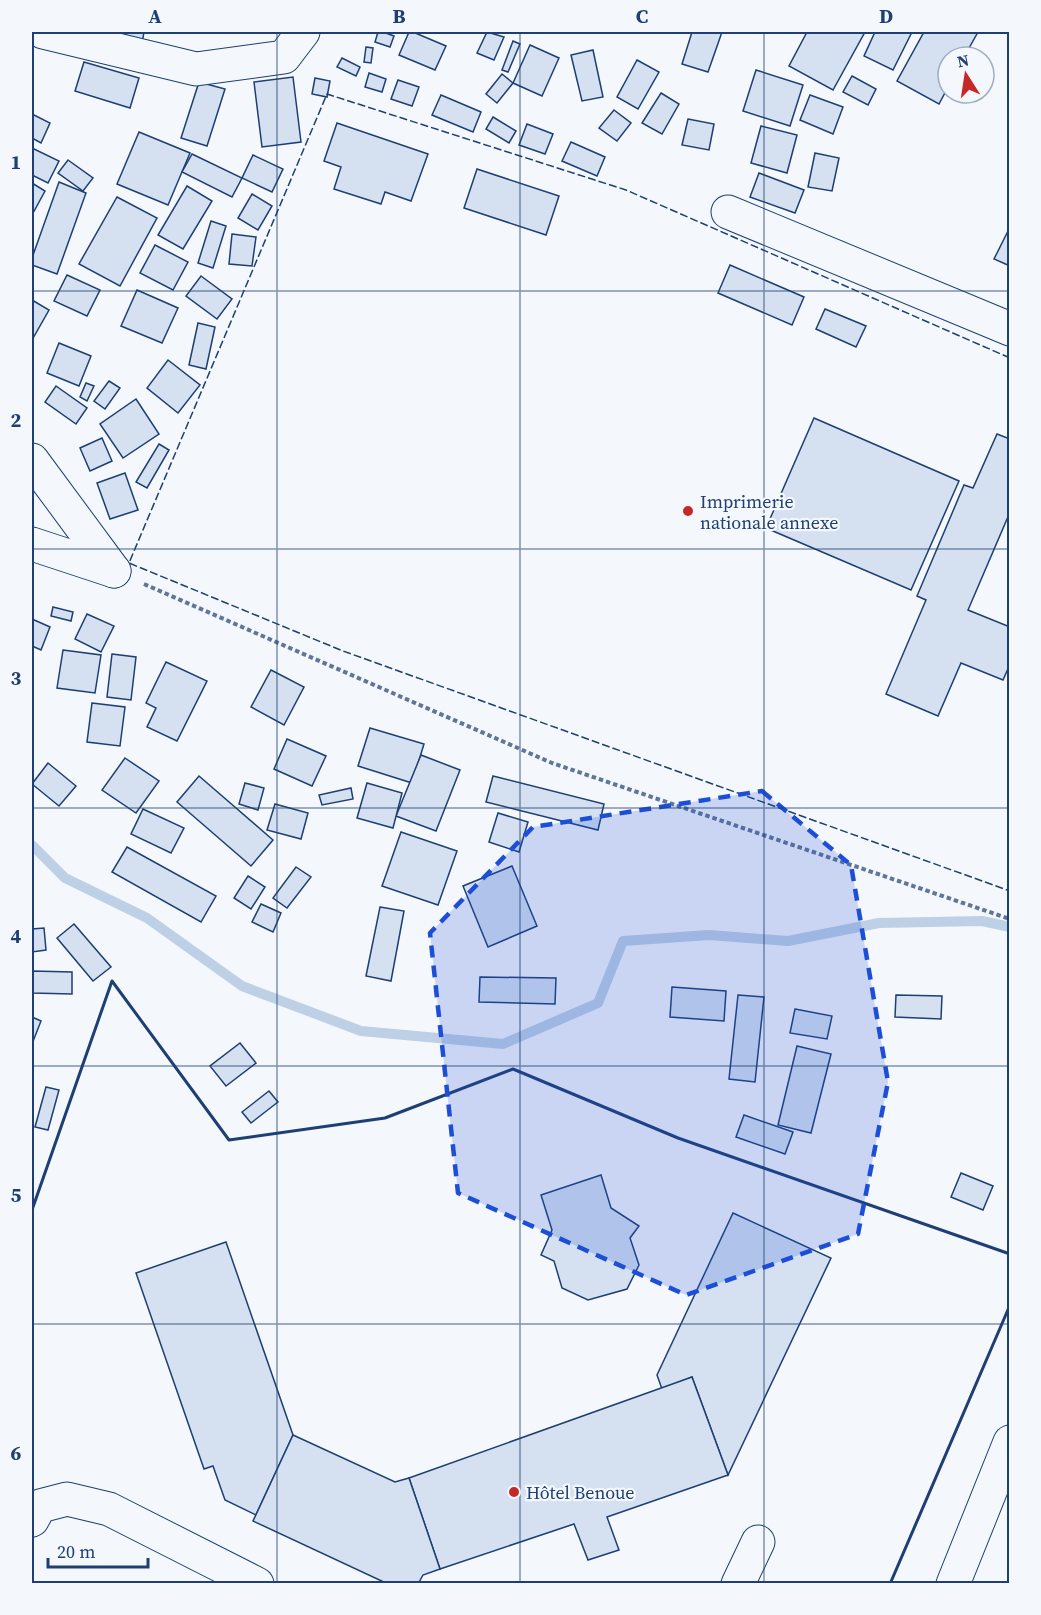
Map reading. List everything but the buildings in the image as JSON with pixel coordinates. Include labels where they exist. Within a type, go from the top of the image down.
[{"type":"street","points":[[43,32],[196,69],[284,57],[303,32]]},
{"type":"street","points":[[728,212],[1010,329]]},
{"type":"street","points":[[32,460],[114,571]]},
{"type":"street","points":[[32,544],[114,571]]},
{"type":"street","points":[[953,1584],[1010,1442]]},
{"type":"street","points":[[32,1520],[40,1506],[67,1499],[109,1509],[256,1584]]},
{"type":"street","points":[[738,1584],[758,1542]]},
{"type":"path","points":[[114,571],[552,763],[1010,919]]},
{"type":"highlighted area","points":[[762,791],[851,865],[888,1082],[858,1234],[686,1295],[458,1193],[430,933],[533,827]]},
{"type":"waterway","points":[[32,845],[65,878],[147,918],[242,986],[361,1031],[503,1044],[598,1003],[623,941],[709,935],[788,941],[879,923],[982,921],[1010,927]]},
{"type":"fence","points":[[1010,358],[626,190],[327,94],[129,563],[343,651],[1010,891]]},
{"type":"wall","points":[[32,1210],[112,981],[229,1140],[385,1118],[513,1069],[678,1138],[1010,1254]]},
{"type":"wall","points":[[890,1584],[1010,1305]]},
{"type":"place","name":"Imprimerie nationale annexe","points":[[688,511]]},
{"type":"place","name":"Hôtel Benoue","points":[[514,1492]]}]
